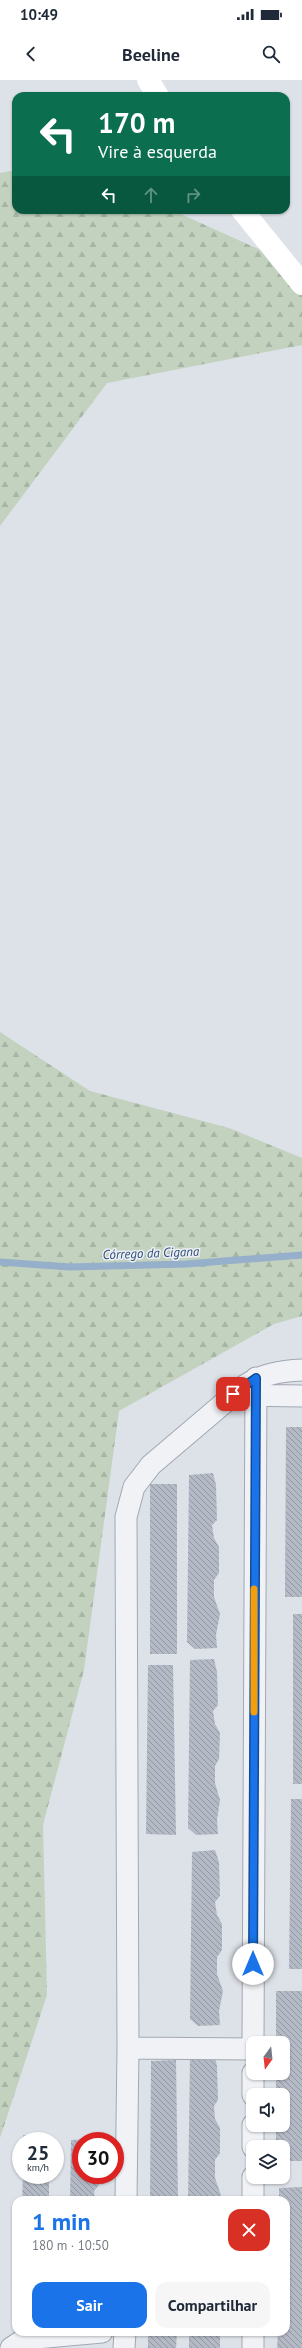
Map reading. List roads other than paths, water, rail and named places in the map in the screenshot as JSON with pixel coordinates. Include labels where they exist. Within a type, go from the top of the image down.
[{"type":"main road","points":[[148,80],[156,92]]},
{"type":"main road","points":[[245,214],[302,284]]},
{"type":"street","points":[[126,2196],[128,2048],[126,1517],[134,1487],[152,1465],[233,1394],[255,1387],[286,1371],[302,1370]]},
{"type":"street","points":[[255,1387],[302,1396]]},
{"type":"street","points":[[253,2036],[255,1387]]},
{"type":"street","points":[[128,2048],[246,2049]]},
{"type":"street","points":[[253,2184],[253,2196]]},
{"type":"street","points":[[11,2348],[25,2339],[58,2336]]},
{"type":"street","points":[[124,2348],[125,2336]]},
{"type":"street","points":[[253,2336],[253,2348]]},
{"type":"waterway","name":"Córrego da Cigana","points":[[0,1262],[70,1267],[186,1264],[302,1255]]}]
